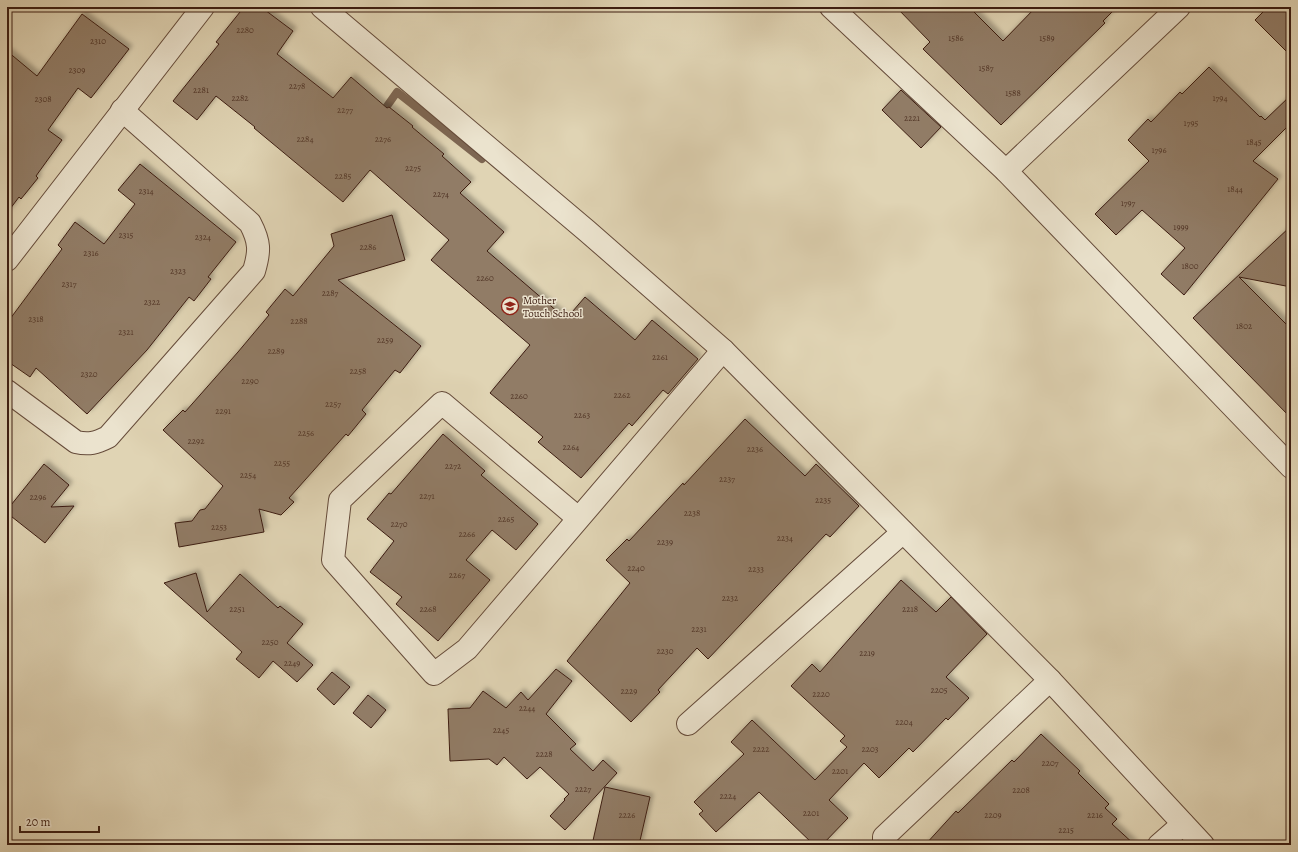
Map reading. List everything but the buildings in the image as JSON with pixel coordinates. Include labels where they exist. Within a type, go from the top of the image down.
[{"type":"street","points":[[7,260],[203,7]]},
{"type":"street","points":[[322,7],[587,231],[723,350],[1050,680],[1203,845]]},
{"type":"street","points":[[831,7],[1006,171],[1291,468]]},
{"type":"street","points":[[1006,171],[1179,7]]},
{"type":"street","points":[[7,391],[76,442],[87,445],[97,443],[108,437],[254,271],[259,255],[257,237],[250,223],[122,110]]},
{"type":"street","points":[[578,518],[442,403],[340,500],[333,560],[434,674],[467,649],[723,350]]},
{"type":"street","points":[[688,724],[903,532]]},
{"type":"street","points":[[884,845],[884,837],[1050,680]]},
{"type":"street","points":[[1159,845],[1182,824]]},
{"type":"waterway","points":[[380,116],[397,92],[482,159]]},
{"type":"place","name":"Mother Touch School","points":[[510,306]]}]
